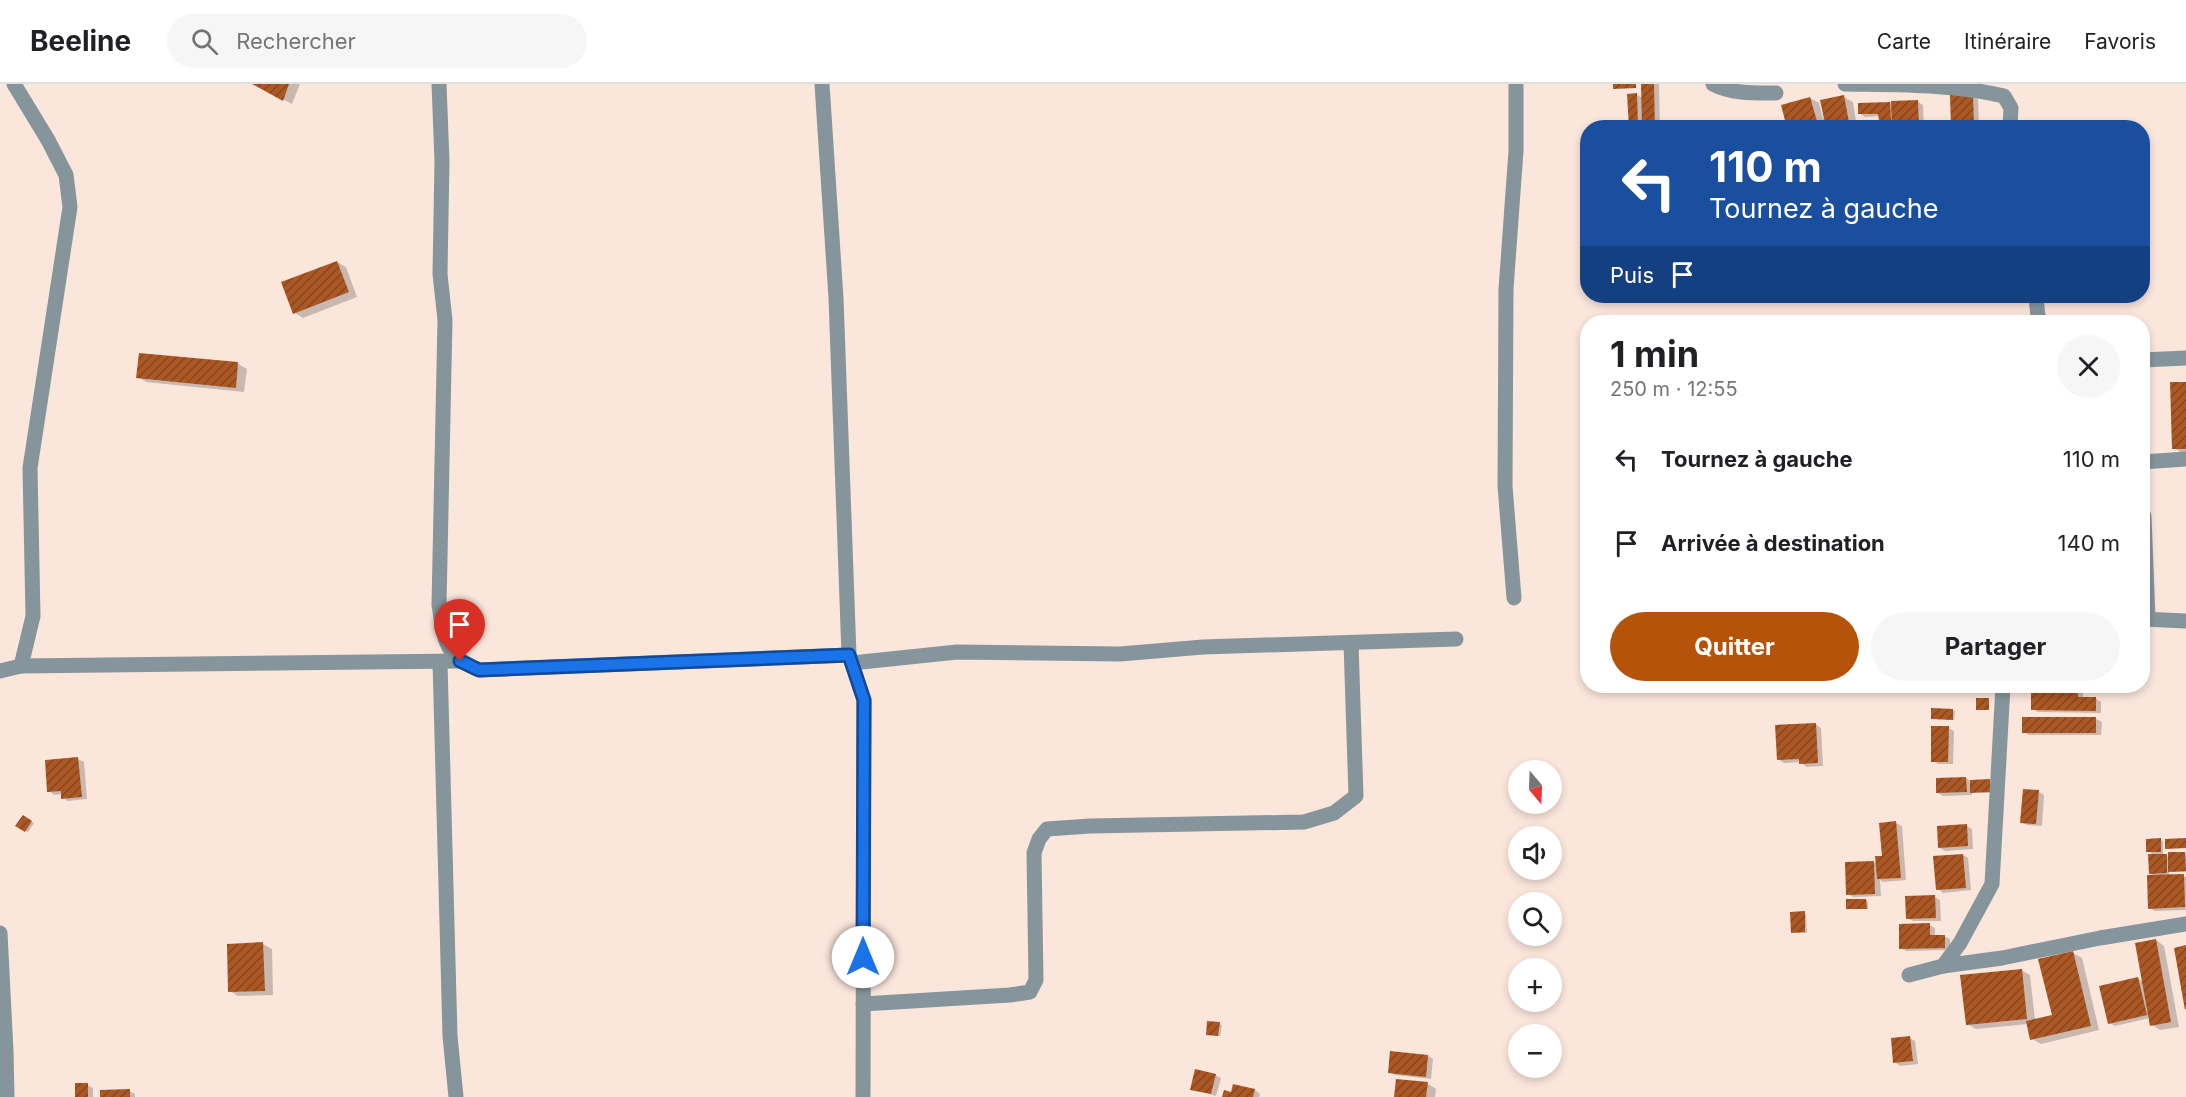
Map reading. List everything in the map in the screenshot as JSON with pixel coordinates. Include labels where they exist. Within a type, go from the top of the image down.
[{"type":"street","points":[[14,84],[66,175],[70,207],[30,468],[33,616],[21,666]]},
{"type":"street","points":[[439,84],[442,161],[440,274],[446,320],[439,605],[446,642],[460,661]]},
{"type":"street","points":[[822,84],[836,298],[851,659],[864,700],[863,1097]]},
{"type":"street","points":[[1514,598],[1506,486],[1506,290],[1516,151],[1516,84]]},
{"type":"street","points":[[1713,84],[1720,88],[1748,93],[1776,93]]},
{"type":"street","points":[[1845,84],[1928,86],[1995,93],[2004,96],[2011,108],[2010,120]]},
{"type":"street","points":[[2150,360],[2186,358]]},
{"type":"street","points":[[2150,461],[2186,459]]},
{"type":"street","points":[[2150,619],[2186,621]]},
{"type":"street","points":[[0,671],[21,666],[460,661],[479,670],[851,659],[957,652],[1120,654],[1203,647],[1456,639]]},
{"type":"street","points":[[862,1004],[1030,992],[1036,980],[1034,853],[1039,839],[1047,829],[1090,826],[1304,822],[1334,813],[1356,796],[1351,643]]},
{"type":"street","points":[[440,662],[449,1001],[456,1097]]},
{"type":"street","points":[[1943,966],[1960,943],[1992,884],[2003,693]]},
{"type":"street","points":[[1909,975],[1943,966],[2002,958],[2100,938],[2186,924]]},
{"type":"street","points":[[0,933],[7,1097]]},
{"type":"building","points":[[252,84],[289,84],[283,101]]},
{"type":"building","points":[[1613,84],[1636,84],[1636,88],[1613,89]]},
{"type":"building","points":[[1641,84],[1654,84],[1655,120],[1642,120]]},
{"type":"building","points":[[1637,93],[1638,120],[1629,120],[1627,94]]},
{"type":"building","points":[[1973,94],[1974,120],[1951,120],[1950,95]]},
{"type":"building","points":[[1844,95],[1849,120],[1824,120],[1820,100]]},
{"type":"building","points":[[1810,97],[1817,120],[1785,120],[1781,105]]},
{"type":"building","points":[[1918,100],[1919,120],[1892,120],[1891,101]]},
{"type":"building","points":[[1890,102],[1891,120],[1879,120],[1878,114],[1858,114],[1858,103]]},
{"type":"building","points":[[337,261],[349,292],[293,314],[281,282]]},
{"type":"building","points":[[139,353],[238,362],[236,388],[136,378]]},
{"type":"building","points":[[2170,382],[2186,382],[2186,449],[2172,449]]},
{"type":"building","points":[[2031,693],[2078,693],[2078,697],[2096,697],[2096,711],[2031,710]]},
{"type":"building","points":[[1976,698],[1989,698],[1989,710],[1976,710]]},
{"type":"building","points":[[1931,708],[1953,709],[1953,720],[1931,719]]},
{"type":"building","points":[[2022,717],[2096,717],[2096,733],[2022,733]]},
{"type":"building","points":[[1816,723],[1818,763],[1799,764],[1799,759],[1777,760],[1775,725]]},
{"type":"building","points":[[1931,726],[1949,726],[1948,762],[1931,762]]},
{"type":"building","points":[[78,757],[82,797],[61,799],[61,791],[47,792],[45,760]]},
{"type":"building","points":[[1966,777],[1967,792],[1936,793],[1936,778]]},
{"type":"building","points":[[1990,779],[1990,792],[1970,793],[1970,780]]},
{"type":"building","points":[[2023,789],[2039,790],[2036,824],[2020,823]]},
{"type":"building","points":[[23,815],[32,821],[25,832],[15,826]]},
{"type":"building","points":[[1896,821],[1901,878],[1877,879],[1875,856],[1882,856],[1879,823]]},
{"type":"building","points":[[1967,824],[1968,846],[1938,848],[1937,826]]},
{"type":"building","points":[[2161,838],[2161,852],[2146,852],[2146,839]]},
{"type":"building","points":[[2186,838],[2186,848],[2165,849],[2165,839]]},
{"type":"building","points":[[2168,852],[2185,852],[2186,871],[2168,872]]},
{"type":"building","points":[[1963,854],[1966,888],[1936,890],[1933,856]]},
{"type":"building","points":[[2148,854],[2167,854],[2167,873],[2149,874]]},
{"type":"building","points":[[1874,861],[1875,894],[1846,895],[1845,862]]},
{"type":"building","points":[[2184,874],[2185,907],[2148,909],[2147,875]]},
{"type":"building","points":[[1935,895],[1936,918],[1906,919],[1905,896]]},
{"type":"building","points":[[1846,899],[1866,899],[1867,909],[1846,909]]},
{"type":"building","points":[[1805,911],[1805,932],[1791,933],[1790,912]]},
{"type":"building","points":[[1930,923],[1930,935],[1945,935],[1945,948],[1899,949],[1899,924]]},
{"type":"building","points":[[2156,939],[2171,1022],[2150,1026],[2135,943]]},
{"type":"building","points":[[263,942],[265,991],[228,992],[227,944]]},
{"type":"building","points":[[2186,945],[2186,1009],[2185,1010],[2174,948]]},
{"type":"building","points":[[2073,951],[2091,1026],[2030,1040],[2026,1021],[2052,1015],[2038,959]]},
{"type":"building","points":[[2022,969],[2027,1019],[1966,1025],[1960,975]]},
{"type":"building","points":[[2138,977],[2147,1015],[2108,1024],[2099,986]]},
{"type":"building","points":[[1207,1021],[1220,1022],[1218,1036],[1206,1035]]},
{"type":"building","points":[[1910,1036],[1913,1061],[1893,1063],[1891,1038]]},
{"type":"building","points":[[1390,1051],[1428,1055],[1426,1077],[1388,1073]]},
{"type":"building","points":[[1195,1069],[1216,1074],[1211,1094],[1190,1090]]},
{"type":"building","points":[[1396,1079],[1428,1082],[1426,1097],[1394,1097]]},
{"type":"building","points":[[75,1083],[88,1083],[88,1097],[75,1097]]},
{"type":"building","points":[[1233,1084],[1255,1089],[1253,1097],[1222,1097],[1224,1090],[1231,1092]]},
{"type":"building","points":[[130,1089],[130,1097],[100,1097],[100,1090]]},
{"type":"route","points":[[460,661],[479,670],[849,655],[864,700],[863,957]]}]
